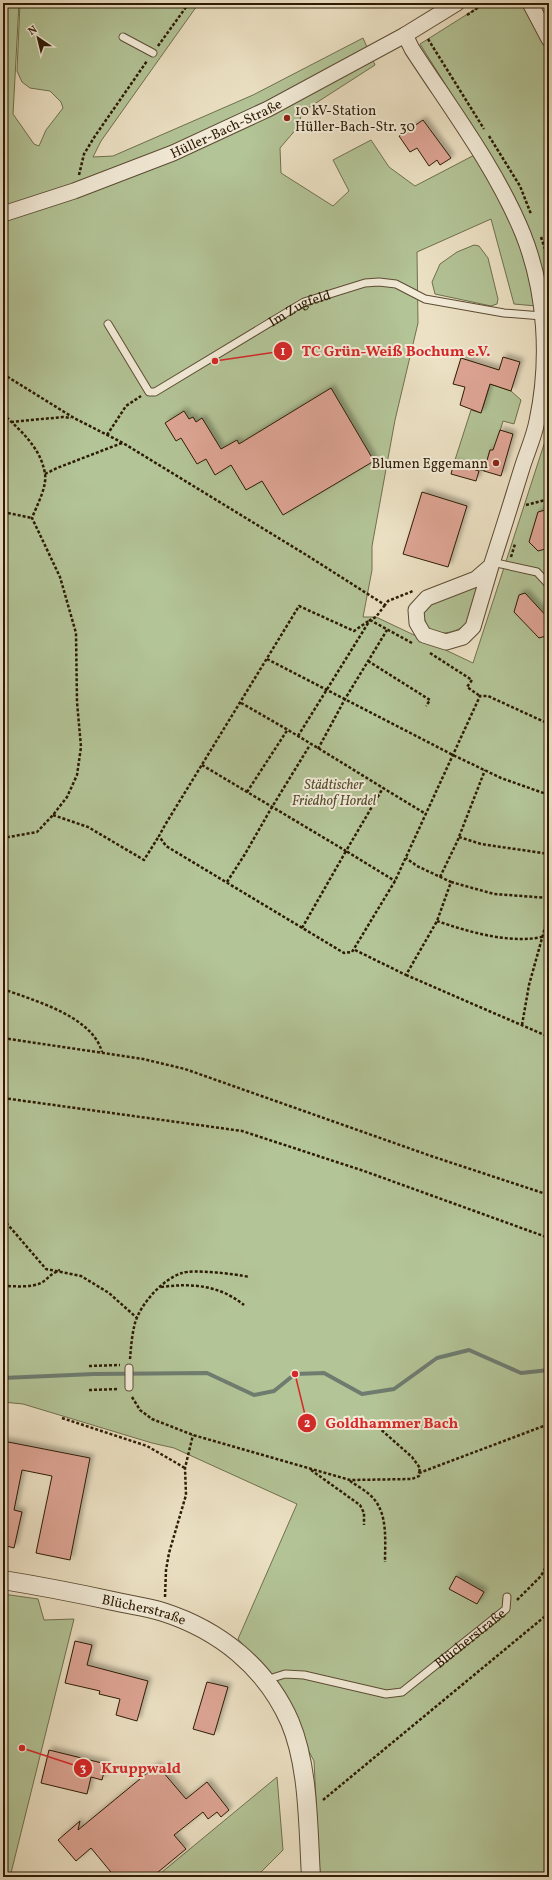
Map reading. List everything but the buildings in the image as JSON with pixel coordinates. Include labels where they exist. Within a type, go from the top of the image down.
[{"type":"street","name":"Hüller-Bach-Straße","points":[[3,214],[74,190],[173,153],[234,125],[268,109],[405,35],[457,3]]},
{"type":"street","points":[[530,3],[549,39]]},
{"type":"street","points":[[405,35],[412,49],[484,161],[510,205],[523,234],[533,266],[544,334],[543,378],[537,422],[473,628],[462,637],[446,642],[424,635],[417,624],[416,610],[427,598],[476,579],[492,564]]},
{"type":"street","name":"Blücherstraße","points":[[3,1580],[63,1590],[163,1612],[210,1632],[248,1660],[266,1680],[290,1722],[300,1758],[307,1813],[311,1877]]},
{"type":"lane","points":[[123,37],[153,53]]},
{"type":"lane","name":"Im Zugfeld","points":[[149,392],[155,392],[304,302],[365,284],[379,282],[396,284],[425,299],[504,313],[542,316]]},
{"type":"lane","points":[[108,324],[149,392]]},
{"type":"lane","points":[[492,564],[537,572],[549,585]]},
{"type":"lane","points":[[127,1366],[127,1388]]},
{"type":"lane","name":"Blücherstraße","points":[[266,1680],[285,1674],[304,1675],[386,1694],[402,1692],[506,1608],[507,1597]]},
{"type":"path","points":[[74,190],[84,154],[95,136],[189,3]]},
{"type":"path","points":[[3,374],[74,418],[123,443],[385,605]]},
{"type":"path","points":[[107,435],[126,406],[149,392]]},
{"type":"path","points":[[3,414],[35,446],[45,474],[43,490],[32,518],[60,577],[76,632],[77,702],[81,747],[77,775],[67,797],[53,815],[37,832],[3,838]]},
{"type":"path","points":[[11,422],[63,416],[74,418]]},
{"type":"path","points":[[45,474],[56,468],[123,443]]},
{"type":"path","points":[[526,505],[549,499]]},
{"type":"path","points":[[3,512],[32,518]]},
{"type":"path","points":[[53,815],[88,827],[144,860],[299,606],[354,632],[376,616],[388,601],[417,590]]},
{"type":"path","points":[[370,620],[418,647]]},
{"type":"path","points":[[298,736],[370,620]]},
{"type":"path","points":[[318,749],[345,699],[387,630]]},
{"type":"path","points":[[424,650],[472,680],[467,687],[480,696],[488,696],[549,724]]},
{"type":"path","points":[[267,658],[453,755],[485,770],[549,795]]},
{"type":"path","points":[[368,661],[430,700],[426,706]]},
{"type":"path","points":[[159,836],[171,850],[344,953],[352,952],[395,881],[480,696]]},
{"type":"path","points":[[241,703],[288,729],[310,745],[426,814]]},
{"type":"path","points":[[247,792],[288,729]]},
{"type":"path","points":[[227,882],[310,745]]},
{"type":"path","points":[[202,765],[395,881]]},
{"type":"path","points":[[440,877],[485,770]]},
{"type":"path","points":[[302,928],[383,788]]},
{"type":"path","points":[[458,837],[481,844],[549,854]]},
{"type":"path","points":[[406,858],[417,866],[451,882],[494,894],[549,898]]},
{"type":"path","points":[[406,975],[437,921],[451,882]]},
{"type":"path","points":[[522,1025],[541,938],[549,913]]},
{"type":"path","points":[[437,921],[490,936],[541,938],[549,935]]},
{"type":"path","points":[[354,950],[406,975],[549,1037]]},
{"type":"path","points":[[3,989],[71,1017],[91,1032],[99,1042],[102,1052]]},
{"type":"path","points":[[3,1038],[102,1052],[143,1059],[185,1069],[549,1196]]},
{"type":"path","points":[[3,1098],[242,1131],[364,1171],[549,1238]]},
{"type":"path","points":[[3,1219],[46,1269],[60,1270],[81,1276],[109,1293],[137,1318]]},
{"type":"path","points":[[3,1286],[35,1285],[43,1282],[49,1275],[60,1270]]},
{"type":"path","points":[[88,1366],[127,1366],[137,1318],[148,1300],[169,1279],[183,1272],[235,1274],[249,1277]]},
{"type":"path","points":[[161,1287],[201,1285],[225,1292],[244,1305]]},
{"type":"path","points":[[89,1390],[127,1388],[140,1410],[152,1419],[193,1435],[350,1480],[412,1479],[419,1476],[420,1468],[412,1457],[378,1427]]},
{"type":"path","points":[[62,1418],[147,1446],[185,1468]]},
{"type":"path","points":[[419,1473],[549,1424]]},
{"type":"path","points":[[163,1612],[169,1553],[186,1495],[185,1468],[193,1435]]},
{"type":"path","points":[[309,1469],[360,1505],[364,1513],[364,1525]]},
{"type":"path","points":[[350,1480],[373,1498],[381,1511],[385,1530],[385,1562]]},
{"type":"path","points":[[506,1608],[520,1598],[541,1576],[549,1561]]},
{"type":"path","points":[[307,1813],[549,1613]]},
{"type":"green space","name":"Städtischer Friedhof Hordel","points":[[3,3],[19,3],[13,114],[34,144],[39,146],[46,130],[63,108],[61,102],[50,91],[30,88],[22,82],[17,71],[20,3],[199,3],[101,141],[93,157],[113,156],[253,95],[363,38],[375,65],[302,112],[298,127],[280,148],[281,173],[333,206],[349,191],[333,160],[371,140],[389,167],[415,186],[486,149],[420,44],[485,3],[522,3],[549,47],[549,329],[547,307],[514,304],[491,219],[417,252],[418,323],[395,420],[372,546],[372,570],[363,617],[376,617],[473,663],[549,429],[549,1877],[320,1877],[314,1761],[268,1674],[238,1639],[297,1504],[174,1448],[152,1443],[23,1404],[3,1402]]},
{"type":"green space","points":[[474,245],[479,246],[488,258],[498,299],[497,304],[491,306],[435,294],[432,282],[440,264],[457,252]]},
{"type":"green space","points":[[490,384],[511,391],[521,400],[514,424],[503,421],[494,451],[490,450],[484,471],[454,463],[471,410],[481,413]]},
{"type":"green space","points":[[474,586],[477,588],[471,612],[466,624],[457,630],[446,633],[435,632],[430,629],[426,623],[424,614],[424,610],[429,603]]},
{"type":"green space","points":[[3,1594],[38,1599],[44,1620],[74,1619],[10,1877],[3,1877]]},
{"type":"green space","points":[[277,1777],[283,1850],[256,1877],[156,1877]]},
{"type":"waterway","points":[[3,1378],[94,1374],[207,1373],[254,1395],[274,1391],[295,1374],[324,1373],[362,1394],[394,1389],[437,1358],[469,1350],[521,1373],[549,1370]]},
{"type":"place","name":"10 kV-Station Hüller-Bach-Str. 30","points":[[287,118]]},
{"type":"place","name":"TC Grün-Weiß Bochum e.V.","points":[[215,361]]},
{"type":"place","name":"Blumen Eggemann","points":[[496,463]]},
{"type":"place","name":"Goldhammer Bach","points":[[295,1374]]},
{"type":"place","name":"Kruppwald","points":[[22,1748]]}]
